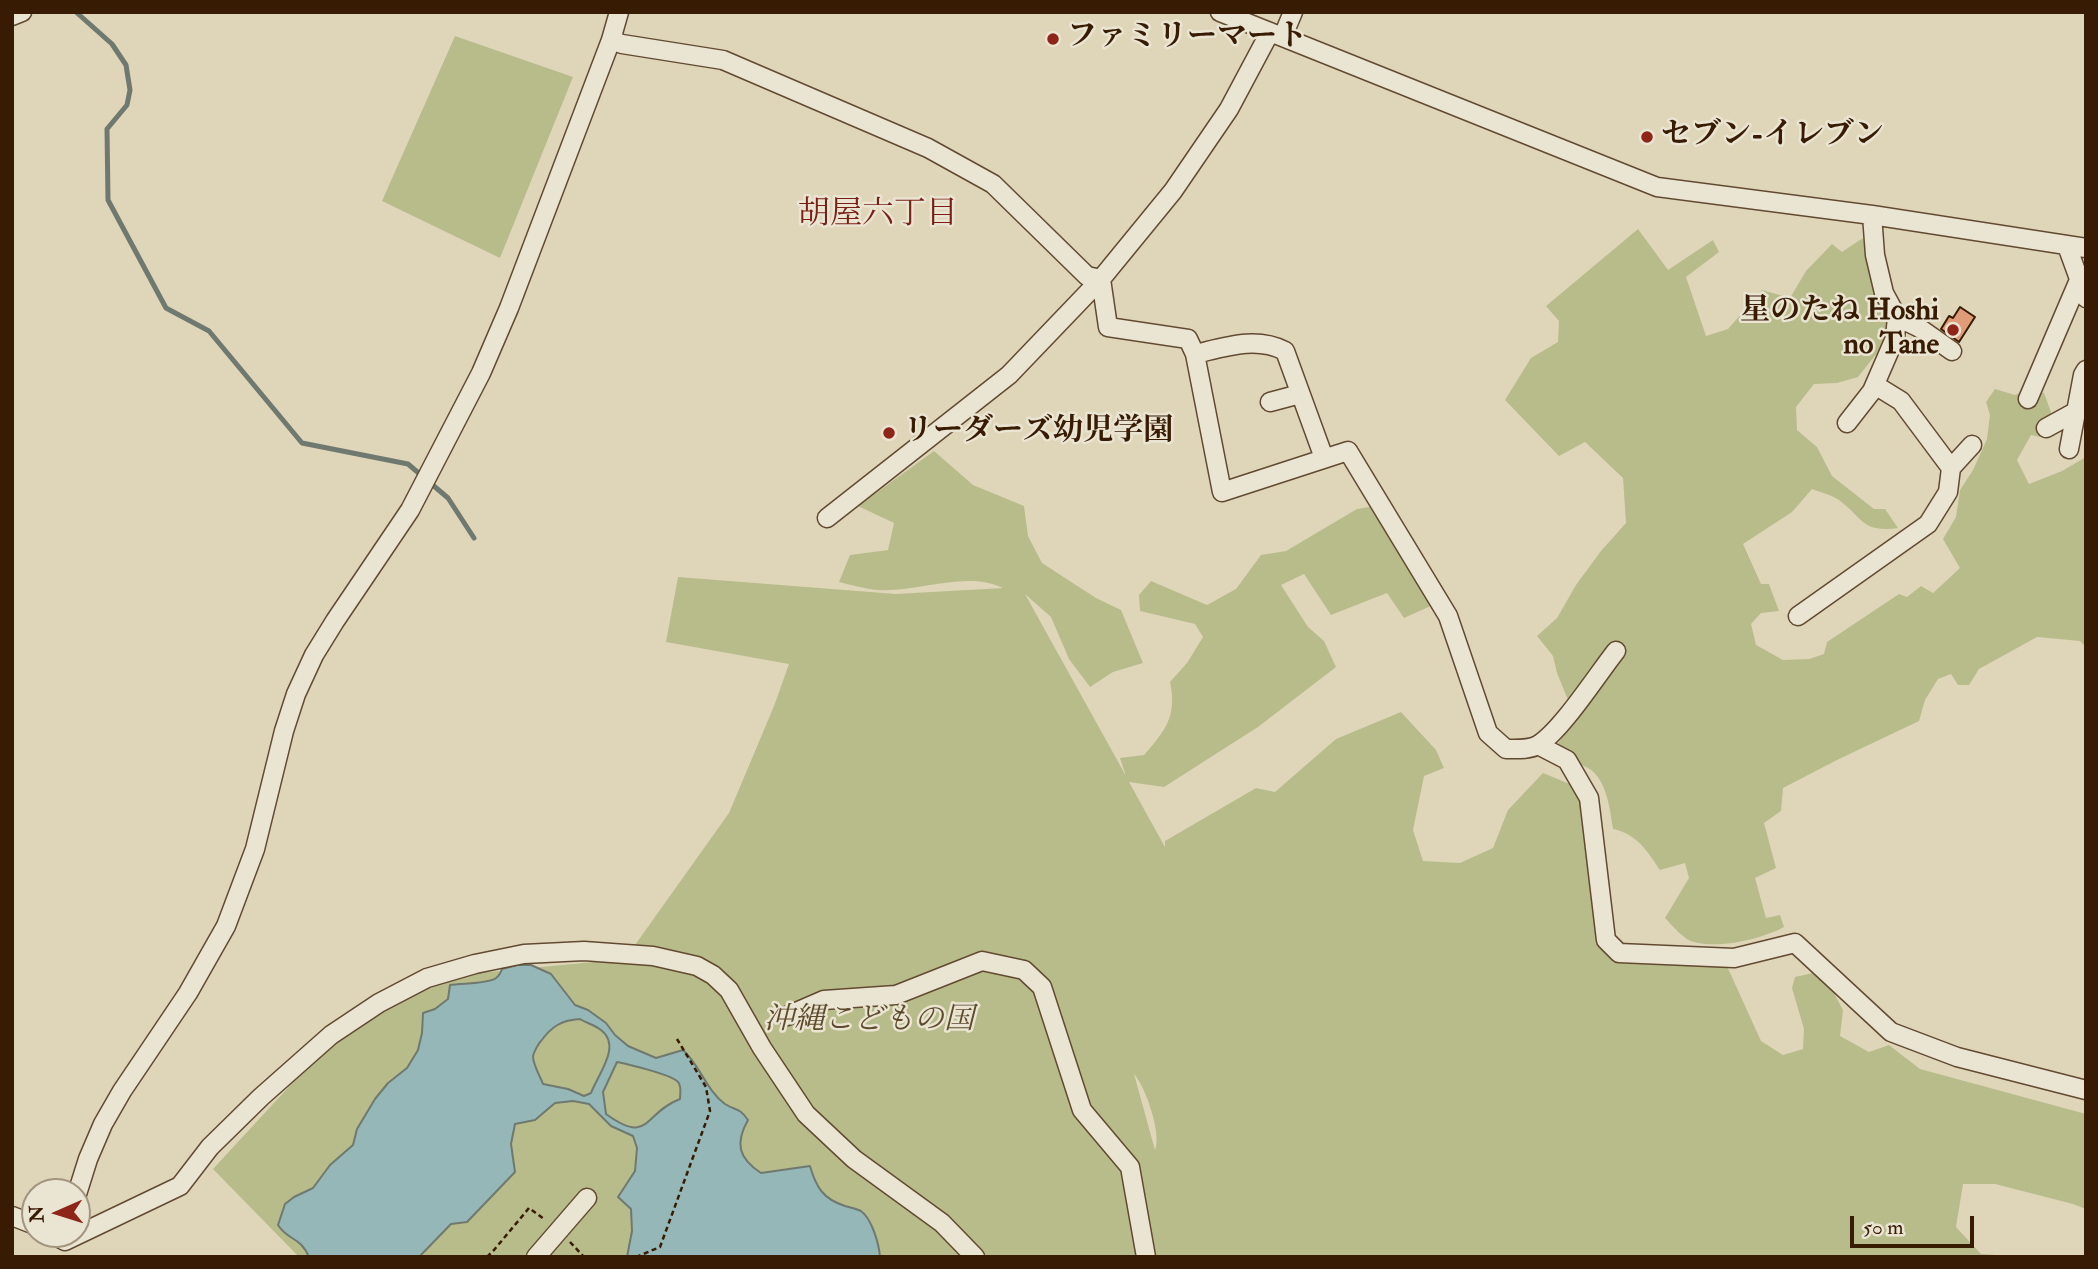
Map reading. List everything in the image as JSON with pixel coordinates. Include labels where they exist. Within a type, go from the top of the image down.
[{"type":"street","points":[[12,16],[22,12]]},
{"type":"street","points":[[82,1178],[88,1159],[116,1102],[188,993],[226,926],[255,849],[284,731],[296,694],[314,655],[410,510],[481,373],[509,308],[611,40],[619,12]]},
{"type":"street","points":[[1220,12],[1657,187],[1872,215],[2086,248]]},
{"type":"street","points":[[827,518],[1009,374],[1101,279],[1173,191],[1293,12]]},
{"type":"street","points":[[611,40],[723,60],[928,148],[993,184],[1087,276],[1101,279]]},
{"type":"street","points":[[1847,423],[1875,385],[1895,338],[1897,317],[1884,293],[1875,255],[1872,215]]},
{"type":"street","points":[[2067,246],[2086,298]]},
{"type":"street","points":[[1101,279],[1108,327],[1188,339],[1195,354],[1222,492],[1348,450],[1448,616],[1488,733],[1506,749],[1538,745],[1559,725],[1616,651]]},
{"type":"street","points":[[2028,399],[2078,280]]},
{"type":"street","points":[[1897,317],[1918,327],[1952,351]]},
{"type":"street","points":[[1195,354],[1245,343],[1272,344],[1284,351],[1324,458]]},
{"type":"street","points":[[2069,449],[2086,370]]},
{"type":"street","points":[[1875,385],[1901,401],[1951,468]]},
{"type":"street","points":[[1270,402],[1300,394]]},
{"type":"street","points":[[2046,428],[2077,411]]},
{"type":"street","points":[[1798,616],[1928,524],[1948,492],[1951,468],[1972,445]]},
{"type":"street","points":[[1538,745],[1567,760],[1589,798],[1606,940],[1619,953],[1734,958],[1795,943],[1891,1032],[1958,1058],[2086,1090]]},
{"type":"street","points":[[91,1227],[180,1186],[210,1147],[261,1097],[331,1035],[379,1003],[428,978],[475,964],[524,954],[584,951],[653,956],[697,966],[713,975],[729,990],[762,1048],[806,1114],[854,1158],[942,1223],[975,1257]]},
{"type":"street","points":[[787,1016],[824,1000],[896,995],[982,961],[1024,970],[1042,987],[1082,1110],[1130,1167],[1146,1257]]},
{"type":"street","points":[[536,1257],[587,1198]]},
{"type":"path","points":[[636,1257],[660,1247],[710,1111],[706,1087],[677,1039]]},
{"type":"green space","points":[[455,36],[573,77],[500,258],[382,201]]},
{"type":"green space","points":[[1638,229],[1668,270],[1713,240],[1719,252],[1686,277],[1706,336],[1728,329],[1762,290],[1790,298],[1806,271],[1832,244],[1842,252],[1863,238],[1889,316],[1885,343],[1858,377],[1837,383],[1814,384],[1796,407],[1797,430],[1817,447],[1832,476],[1874,509],[1885,509],[1898,528],[1870,526],[1839,500],[1812,489],[1792,512],[1743,544],[1761,584],[1769,584],[1779,611],[1761,613],[1751,624],[1756,645],[1783,660],[1809,659],[1824,654],[1827,642],[1899,594],[1907,597],[1921,586],[1933,593],[1960,568],[1943,539],[1956,517],[1960,490],[1973,470],[1987,439],[1990,415],[1986,402],[1995,389],[2015,395],[2028,390],[2044,393],[2051,412],[2045,438],[2031,435],[2017,460],[2029,484],[2062,471],[2086,457],[2086,647],[2080,641],[2037,637],[1979,669],[1969,685],[1958,685],[1951,674],[1938,679],[1925,700],[1919,721],[1783,788],[1781,811],[1764,823],[1776,868],[1755,878],[1766,918],[1780,915],[1784,927],[1752,939],[1728,943],[1704,944],[1690,941],[1678,932],[1665,918],[1689,878],[1685,863],[1660,870],[1635,839],[1613,829],[1607,796],[1594,773],[1579,764],[1550,755],[1624,649],[1613,645],[1568,700],[1553,656],[1537,636],[1557,618],[1576,585],[1626,523],[1623,478],[1585,442],[1559,456],[1505,400],[1531,358],[1558,342],[1559,321],[1546,306]]},
{"type":"green space","name":"沖縄こどもの国","points":[[934,451],[973,485],[1024,506],[1028,536],[1042,563],[1096,598],[1121,610],[1143,663],[1113,672],[1090,687],[1069,659],[1051,617],[1025,594],[1126,776],[1120,758],[1144,755],[1164,730],[1171,713],[1170,682],[1187,663],[1203,637],[1195,624],[1140,611],[1139,595],[1151,581],[1207,605],[1236,589],[1261,555],[1286,551],[1357,509],[1375,506],[1433,605],[1404,618],[1387,593],[1331,615],[1304,574],[1281,585],[1308,627],[1324,641],[1336,667],[1258,727],[1164,787],[1129,782],[1165,847],[1165,841],[1256,788],[1275,792],[1336,739],[1401,712],[1436,750],[1444,768],[1424,776],[1413,830],[1423,861],[1460,863],[1493,848],[1508,810],[1543,773],[1589,792],[1613,958],[1726,964],[1761,1041],[1783,1055],[1803,1049],[1804,1029],[1792,988],[1795,977],[1822,971],[1843,1010],[1840,1036],[1869,1052],[1889,1045],[1920,1069],[2086,1114],[2086,1209],[1995,1184],[1963,1184],[1956,1227],[1981,1254],[2029,1257],[299,1257],[213,1169],[344,1027],[458,975],[625,959],[729,813],[789,664],[666,642],[678,577],[896,594],[1003,588],[973,581],[877,590],[839,582],[850,555],[888,550],[894,523],[858,506]],"holes":[[[1134,1074],[1154,1122],[1157,1142],[1155,1150]]]},
{"type":"water","points":[[531,965],[551,974],[575,1005],[588,1010],[606,1023],[628,1046],[656,1058],[683,1050],[718,1098],[740,1111],[748,1120],[740,1143],[747,1162],[761,1173],[810,1166],[818,1186],[826,1196],[865,1215],[874,1232],[880,1257],[627,1257],[632,1231],[631,1209],[618,1197],[635,1171],[637,1148],[633,1136],[611,1126],[589,1104],[573,1101],[555,1103],[535,1120],[515,1124],[511,1144],[515,1172],[467,1222],[451,1224],[419,1257],[309,1257],[302,1245],[278,1225],[285,1204],[313,1188],[330,1165],[353,1145],[357,1129],[375,1099],[388,1083],[407,1068],[418,1050],[423,1013],[435,1009],[448,999],[450,985],[492,980],[502,969]],"holes":[[[580,1019],[601,1030],[609,1044],[603,1069],[591,1093],[584,1096],[568,1089],[543,1084],[533,1056],[540,1042],[553,1028],[563,1022]],[[617,1062],[674,1079],[680,1086],[680,1099],[639,1127],[620,1123],[606,1114],[603,1092]]]},
{"type":"building","points":[[1960,307],[1975,317],[1959,342],[1941,329],[1949,316],[1953,318]]},
{"type":"waterway","points":[[76,12],[112,44],[126,65],[130,90],[127,105],[107,129],[108,200],[166,308],[209,331],[302,443],[408,464],[448,498],[474,538]]},
{"type":"place","name":"ファミリーマート","points":[[1053,39]]},
{"type":"place","name":"セブン-イレブン","points":[[1647,137]]},
{"type":"place","name":"星のたね Hoshi no Tane","points":[[1953,330]]},
{"type":"place","name":"リーダーズ幼児学園","points":[[889,433]]},
{"type":"district","name":"胡屋六丁目","points":[[878,216]]}]
